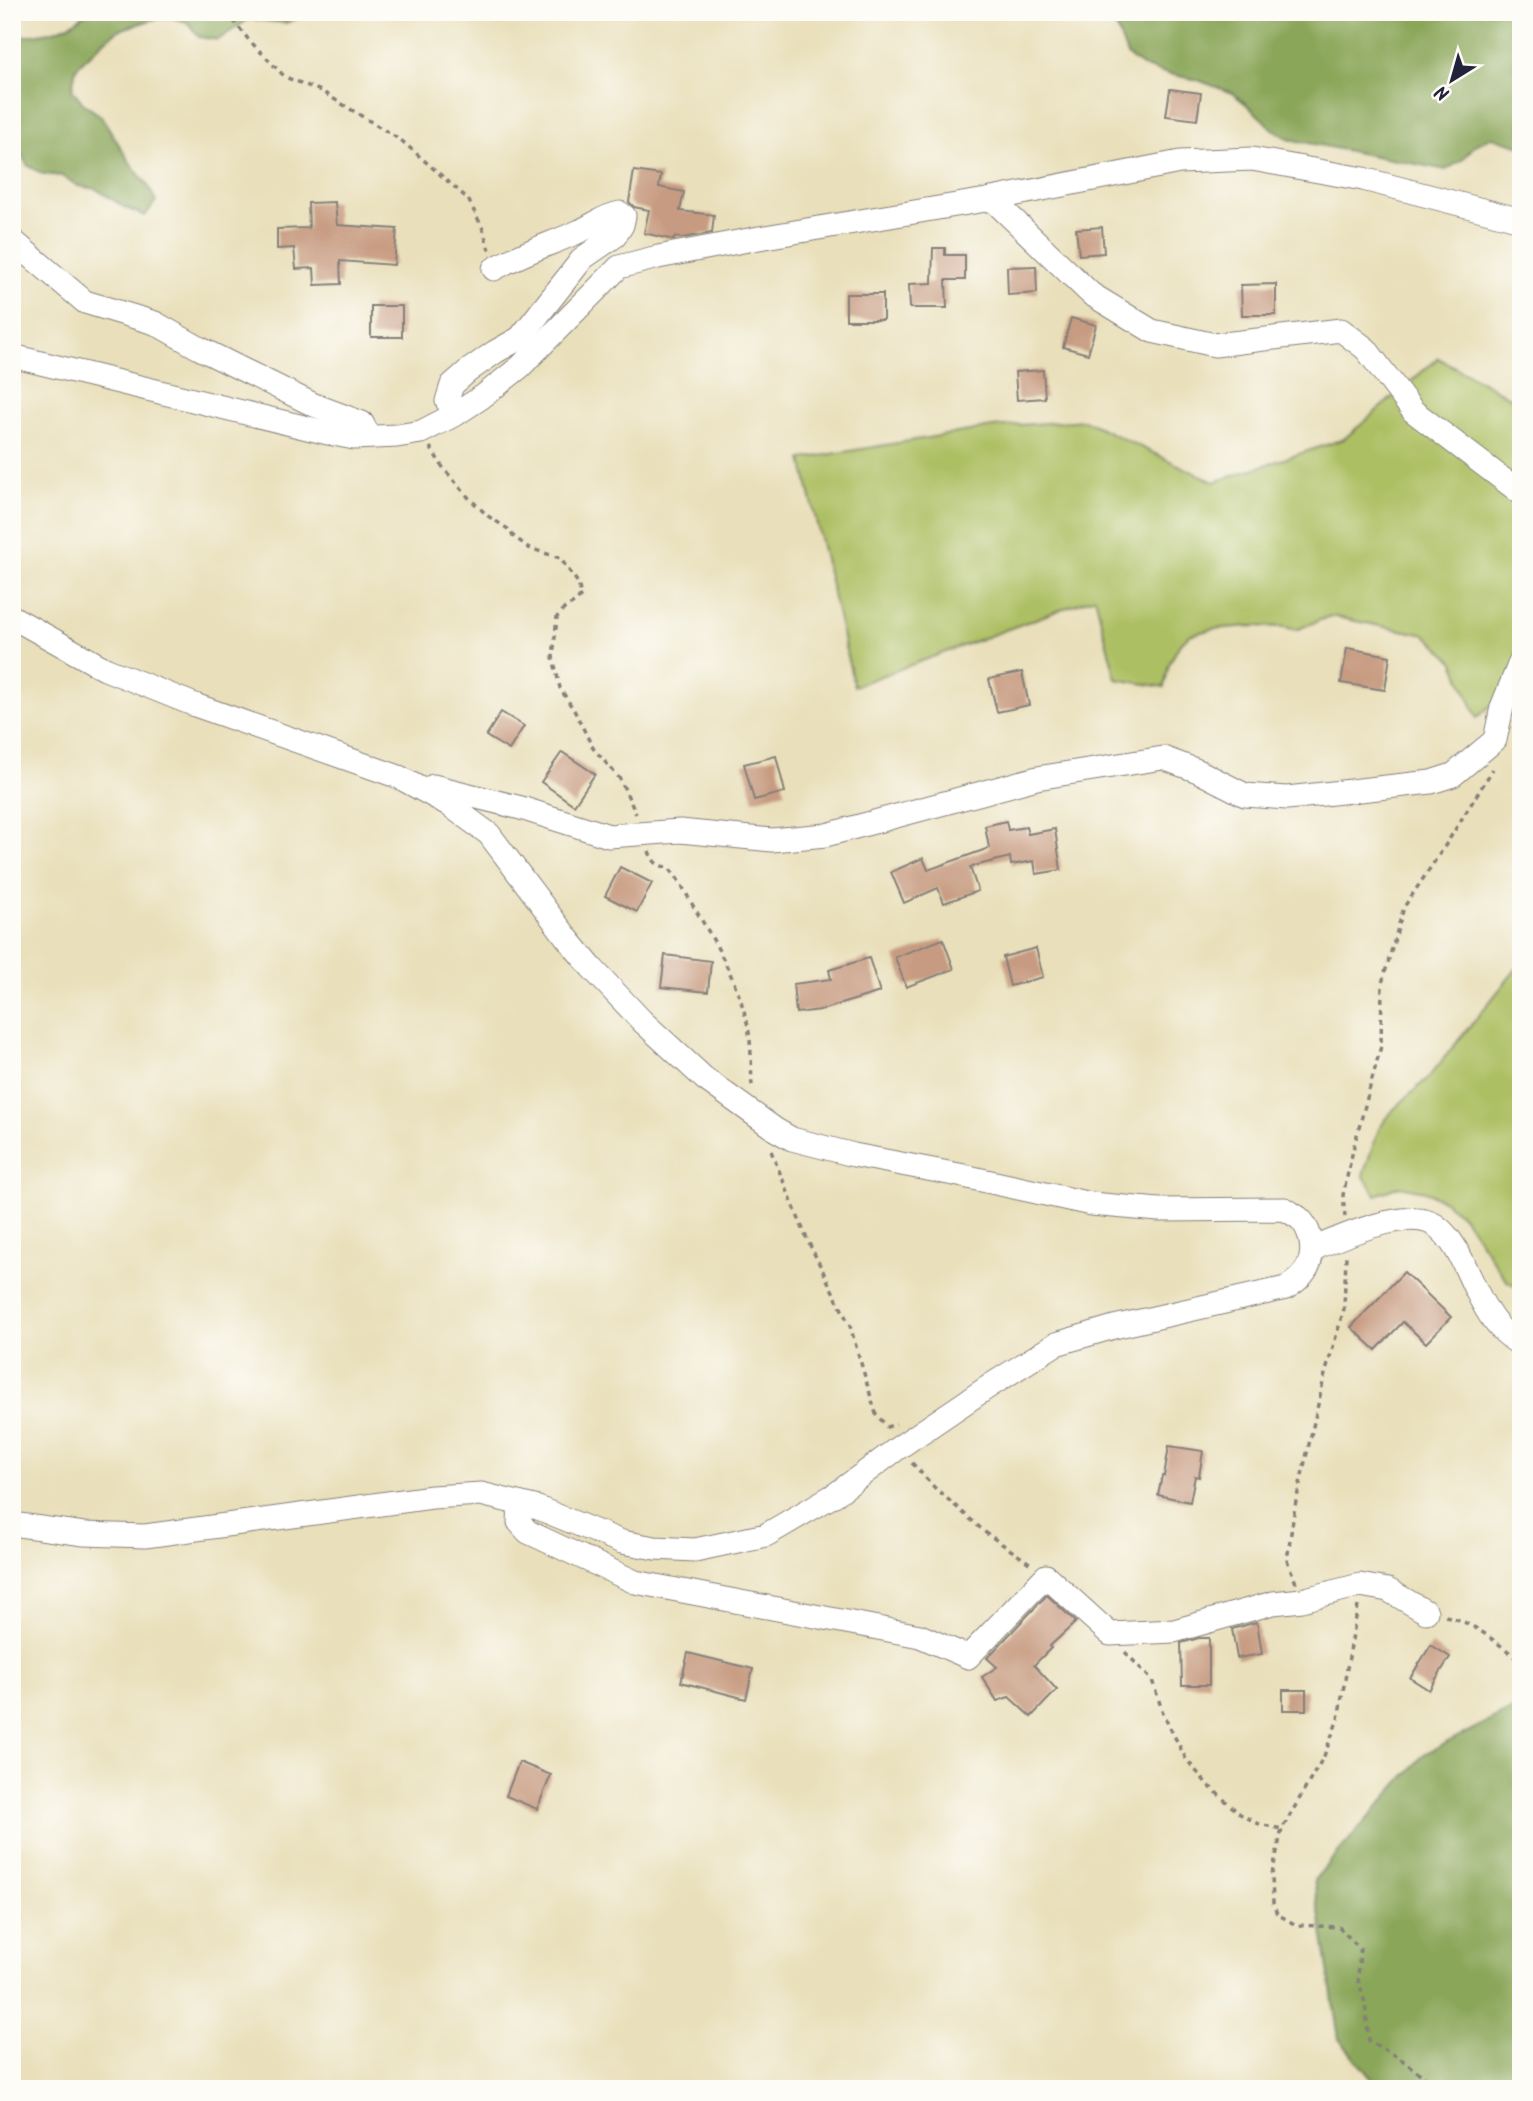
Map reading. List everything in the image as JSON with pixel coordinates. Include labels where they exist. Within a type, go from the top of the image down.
[{"type":"street","points":[[12,356],[328,433],[354,438],[397,436],[421,432],[482,397],[520,367],[619,267],[759,238],[992,199],[1180,162],[1252,159],[1363,179],[1521,220]]},
{"type":"street","points":[[992,199],[1091,294],[1152,331],[1214,345],[1341,330],[1366,349],[1413,411],[1521,494]]},
{"type":"street","points":[[456,414],[447,401],[452,385],[495,352],[520,338],[583,258],[615,236],[624,216],[620,213],[611,214],[595,224],[511,259],[494,269]]},
{"type":"street","points":[[12,240],[85,302],[155,323],[314,405],[362,423],[369,436]]},
{"type":"street","points":[[12,617],[105,669],[195,705],[399,777],[521,808],[609,836],[680,831],[772,839],[826,835],[1037,778],[1163,758],[1198,771],[1245,795],[1287,798],[1431,782],[1453,775],[1494,740],[1502,707],[1521,660]]},
{"type":"street","points":[[12,1524],[84,1534],[145,1536],[432,1497],[481,1494],[538,1508],[622,1542],[655,1548],[695,1550],[766,1535],[836,1494],[1005,1375],[1056,1344],[1114,1327],[1286,1288],[1297,1281],[1308,1268],[1313,1250],[1307,1228],[1300,1219],[1285,1209],[1159,1210],[1091,1204],[823,1148],[792,1139],[705,1079],[642,1021],[567,938],[489,834],[448,804],[399,777]]},
{"type":"street","points":[[1313,1250],[1346,1235],[1406,1219],[1419,1219],[1435,1225],[1459,1254],[1485,1309],[1497,1326],[1521,1345]]},
{"type":"street","points":[[520,1504],[519,1522],[528,1532],[635,1582],[920,1636],[968,1657],[1046,1576],[1110,1634],[1174,1631],[1273,1603],[1302,1600],[1360,1585],[1388,1590],[1426,1612]]},
{"type":"path","points":[[228,12],[248,38],[285,77],[321,91],[402,141],[468,199],[483,229],[494,269]]},
{"type":"path","points":[[421,432],[444,469],[469,498],[528,548],[560,558],[578,583],[581,596],[557,617],[553,657],[560,688],[593,748],[620,779],[639,821],[650,856],[656,864],[668,867],[679,878],[735,982],[747,1025],[754,1114]]},
{"type":"path","points":[[1302,1600],[1287,1560],[1309,1441],[1344,1309],[1347,1274],[1343,1195],[1381,1046],[1382,983],[1404,906],[1494,768],[1499,756],[1494,740]]},
{"type":"path","points":[[770,1148],[807,1238],[850,1326],[876,1414],[887,1427],[897,1423]]},
{"type":"path","points":[[898,1448],[934,1487],[986,1533],[1046,1576]]},
{"type":"path","points":[[1360,1585],[1355,1630],[1338,1719],[1324,1756],[1282,1829],[1272,1874],[1273,1903],[1277,1914],[1296,1925],[1339,1927],[1360,1949],[1358,1979],[1365,2003],[1368,2040],[1398,2057],[1440,2089]]},
{"type":"path","points":[[1426,1612],[1454,1618],[1486,1636],[1521,1661]]},
{"type":"path","points":[[1110,1634],[1152,1680],[1164,1716],[1186,1759],[1208,1785],[1240,1814],[1259,1824],[1282,1829]]},
{"type":"path","points":[[1506,2089],[1521,2082]]},
{"type":"green space","points":[[86,12],[344,12],[303,16],[286,23],[249,19],[218,40],[199,37],[187,22],[170,17],[151,20],[119,30],[76,68],[72,89],[84,104],[101,116],[156,201],[145,216],[126,208],[96,189],[78,186],[62,176],[43,174],[27,165],[19,149],[12,143],[12,38],[61,28],[79,19]]},
{"type":"green space","points":[[1106,12],[1521,12],[1521,146],[1492,137],[1475,145],[1462,160],[1446,170],[1288,139],[1232,93],[1198,80],[1142,66],[1127,55],[1114,21]]},
{"type":"green space","points":[[1438,358],[1521,403],[1521,700],[1489,707],[1477,718],[1454,662],[1426,635],[1330,616],[1296,630],[1250,626],[1213,629],[1189,635],[1180,644],[1169,664],[1164,687],[1116,679],[1095,597],[854,686],[802,459],[993,427],[1084,420],[1214,482],[1344,439]]},
{"type":"green space","points":[[1521,963],[1521,1290],[1506,1280],[1465,1219],[1446,1202],[1425,1191],[1400,1186],[1376,1195],[1363,1175],[1379,1129],[1393,1110],[1428,1078]]},
{"type":"green space","points":[[1521,1705],[1521,2089],[1380,2089],[1339,2039],[1314,1880],[1424,1754]]},
{"type":"building","points":[[1170,89],[1201,93],[1197,120],[1166,116]]},
{"type":"building","points":[[634,171],[661,175],[659,187],[684,192],[680,211],[714,215],[712,233],[675,237],[674,240],[644,233],[649,210],[634,207],[629,202]]},
{"type":"building","points":[[335,202],[337,225],[397,229],[394,265],[340,261],[341,284],[315,285],[314,268],[296,269],[294,248],[277,249],[277,229],[309,228],[308,203]]},
{"type":"building","points":[[1102,227],[1104,253],[1079,255],[1076,229]]},
{"type":"building","points":[[933,248],[945,248],[945,255],[965,255],[965,280],[946,280],[947,308],[910,308],[909,284],[932,283]]},
{"type":"building","points":[[1036,266],[1037,293],[1008,295],[1007,267]]},
{"type":"building","points":[[1276,284],[1276,315],[1242,315],[1241,285]]},
{"type":"building","points":[[846,294],[883,294],[883,320],[846,320]]},
{"type":"building","points":[[371,306],[402,306],[402,337],[371,337]]},
{"type":"building","points":[[1071,318],[1096,325],[1088,354],[1063,347]]},
{"type":"building","points":[[1043,370],[1045,398],[1017,400],[1015,372]]},
{"type":"building","points":[[1347,648],[1390,656],[1385,690],[1341,683]]},
{"type":"building","points":[[1022,672],[1029,705],[997,712],[989,679]]},
{"type":"building","points":[[501,712],[524,726],[509,750],[486,736]]},
{"type":"building","points":[[562,752],[595,774],[574,805],[541,782]]},
{"type":"building","points":[[776,756],[785,792],[754,800],[744,764]]},
{"type":"building","points":[[1006,821],[1008,830],[1026,827],[1028,834],[1055,829],[1061,870],[1036,874],[1034,861],[1011,865],[1010,857],[970,867],[978,891],[944,903],[938,888],[904,903],[891,872],[923,858],[928,870],[989,848],[985,826]]},
{"type":"building","points":[[620,867],[652,883],[637,912],[605,896]]},
{"type":"building","points":[[943,939],[954,969],[906,987],[895,957]]},
{"type":"building","points":[[1036,948],[1043,977],[1010,986],[1003,957]]},
{"type":"building","points":[[665,955],[711,961],[708,992],[661,987]]},
{"type":"building","points":[[869,958],[880,992],[821,1010],[796,1013],[793,984],[831,979],[829,970]]},
{"type":"building","points":[[1404,1272],[1451,1317],[1426,1343],[1403,1322],[1376,1350],[1351,1327]]},
{"type":"building","points":[[1169,1446],[1203,1451],[1199,1477],[1195,1476],[1190,1502],[1158,1495]]},
{"type":"building","points":[[1047,1595],[1076,1622],[1034,1665],[1057,1690],[1031,1717],[1009,1697],[997,1701],[982,1677],[997,1667],[987,1658]]},
{"type":"building","points":[[1257,1622],[1262,1654],[1237,1658],[1232,1629]]},
{"type":"building","points":[[1209,1638],[1209,1685],[1182,1685],[1181,1643]]},
{"type":"building","points":[[1431,1645],[1450,1657],[1429,1690],[1410,1678]]},
{"type":"building","points":[[688,1653],[753,1669],[746,1699],[681,1682]]},
{"type":"building","points":[[1283,1690],[1306,1690],[1306,1710],[1283,1710]]},
{"type":"building","points":[[519,1762],[551,1775],[537,1809],[506,1796]]}]
